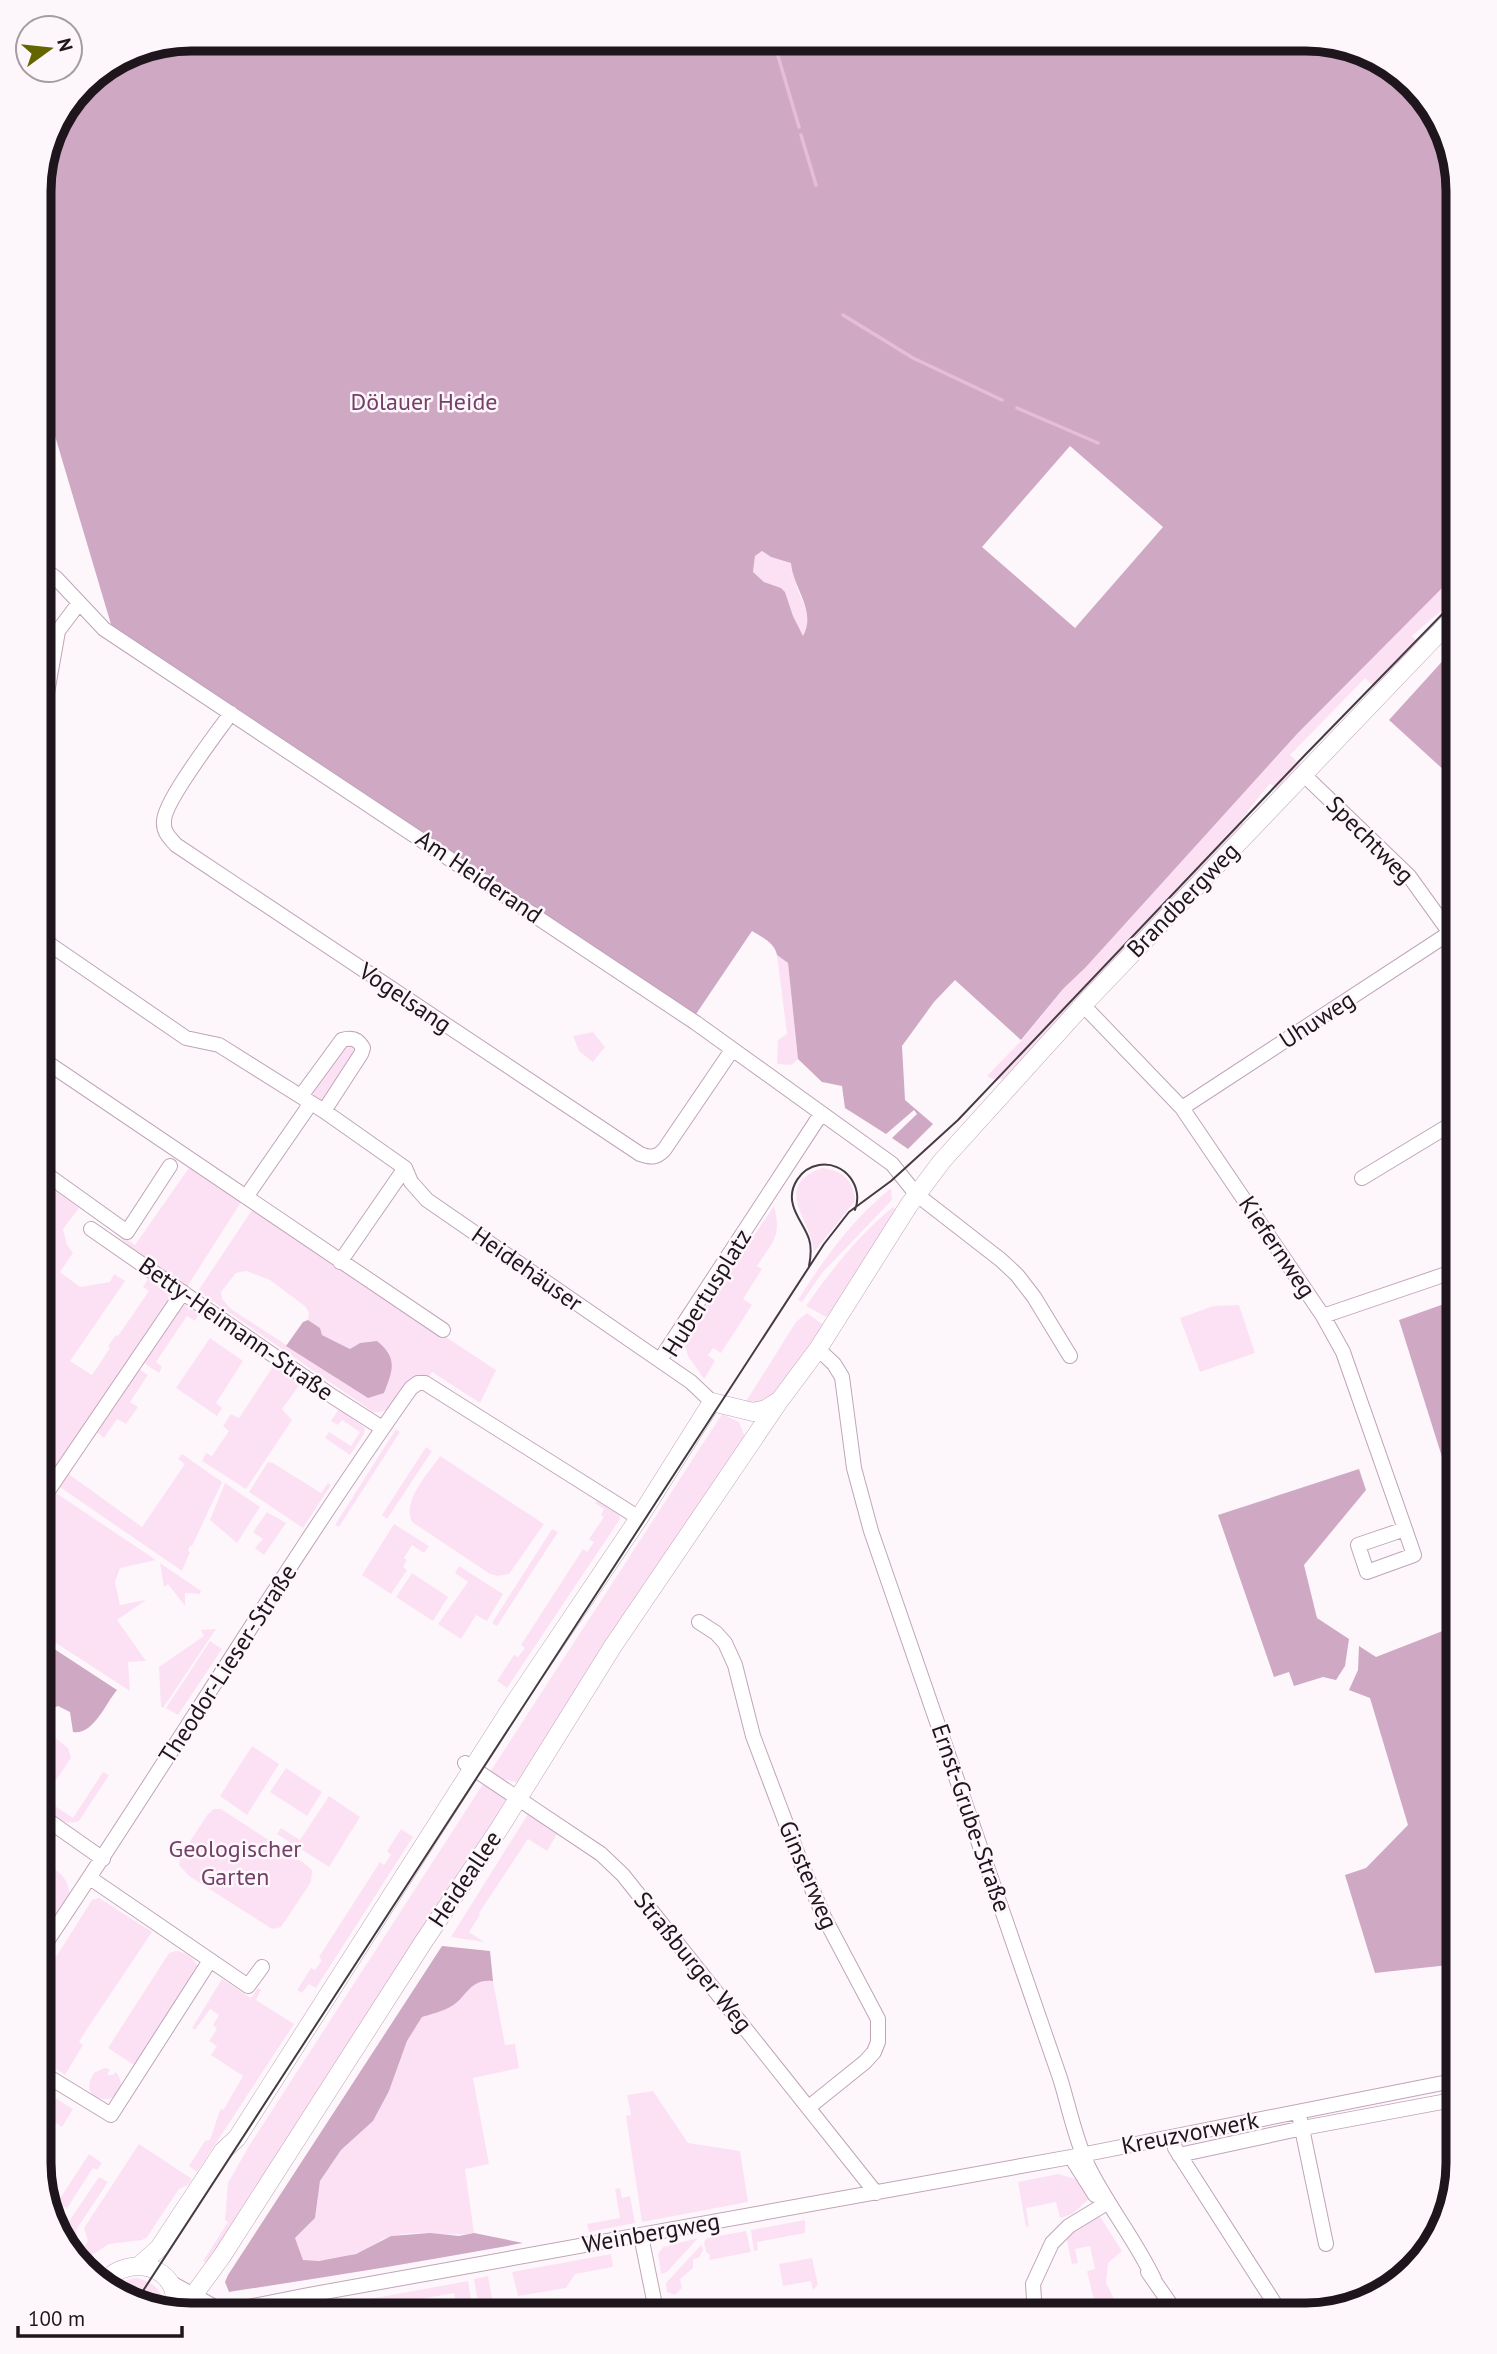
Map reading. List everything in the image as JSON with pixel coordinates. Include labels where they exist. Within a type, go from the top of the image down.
[{"type":"main road","name":"Brandbergweg","points":[[916,1195],[942,1161],[1083,1005],[1446,625]]},
{"type":"main road","points":[[780,1400],[818,1349],[916,1195]]},
{"type":"main road","name":"Hubertusplatz","points":[[712,1402],[739,1410],[760,1410],[780,1400]]},
{"type":"main road","name":"Heideallee","points":[[186,2303],[222,2256],[613,1646],[780,1400]]},
{"type":"main road","name":"Heideallee","points":[[139,2266],[159,2248],[223,2151],[237,2138],[469,1766],[639,1518],[712,1402]]},
{"type":"main road","points":[[739,1410],[748,1423],[750,1442]]},
{"type":"main road","points":[[108,2277],[124,2267],[139,2266],[156,2272],[168,2281],[176,2302]]},
{"type":"street","name":"Am Heiderand","points":[[51,574],[104,629],[515,901],[892,1164],[916,1195],[1017,1275],[1034,1297],[1070,1356]]},
{"type":"street","points":[[51,670],[58,631],[79,603]]},
{"type":"street","name":"Vogelsang","points":[[232,713],[177,792],[163,819],[166,833],[176,845],[330,950],[649,1158],[658,1156],[664,1150],[732,1050]]},
{"type":"street","name":"Spechtweg","points":[[1303,774],[1409,876],[1446,926]]},
{"type":"street","name":"Uhuweg","points":[[1182,1108],[1446,944]]},
{"type":"street","name":"Heidehäuser","points":[[51,945],[186,1038],[219,1045],[312,1104],[405,1168],[411,1182],[427,1200],[660,1360]]},
{"type":"street","name":"Kiefernweg","points":[[1083,1005],[1182,1108],[1323,1316],[1343,1352],[1405,1529]]},
{"type":"street","points":[[51,1065],[443,1330]]},
{"type":"street","points":[[246,1197],[312,1104]]},
{"type":"street","name":"Hubertusplatz","points":[[712,1402],[691,1382],[660,1360],[821,1114]]},
{"type":"street","points":[[1362,1178],[1446,1127]]},
{"type":"street","points":[[51,1177],[127,1231],[170,1166]]},
{"type":"street","points":[[340,1262],[405,1168]]},
{"type":"street","name":"Betty-Heimann-Straße","points":[[91,1229],[332,1396],[383,1428]]},
{"type":"street","points":[[1323,1316],[1446,1274]]},
{"type":"street","points":[[51,1486],[183,1292]]},
{"type":"street","name":"Ernst-Grube-Straße","points":[[818,1349],[834,1364],[842,1377],[855,1468],[867,1521],[1055,2065],[1077,2156],[1102,2206],[1170,2303]]},
{"type":"street","name":"Theodor-Lieser-Straße","points":[[51,1934],[103,1859],[191,1718],[383,1428],[411,1388],[418,1383],[425,1383],[639,1518]]},
{"type":"street","name":"Ginsterweg","points":[[699,1622],[716,1633],[725,1643],[735,1665],[753,1736],[796,1852],[824,1917],[878,2019],[878,2042],[874,2052],[809,2108]]},
{"type":"street","name":"Straßburger Weg","points":[[469,1766],[601,1854],[623,1875],[876,2193]]},
{"type":"street","points":[[51,1823],[103,1859]]},
{"type":"street","points":[[90,1878],[209,1962],[248,1986],[262,1967]]},
{"type":"street","points":[[51,2079],[111,2115],[209,1962]]},
{"type":"street","name":"Kreuzvorwerk","points":[[1077,2156],[1446,2082]]},
{"type":"street","points":[[1179,2155],[1446,2101]]},
{"type":"street","points":[[1297,2111],[1303,2128],[1326,2245]]},
{"type":"street","points":[[1169,2137],[1274,2303]]},
{"type":"street","name":"Ernst-Grube-Straße","points":[[1077,2156],[1142,2253],[1154,2279]]},
{"type":"street","name":"Weinbergweg","points":[[280,2303],[1077,2156]]},
{"type":"street","points":[[1034,2303],[1032,2291],[1036,2276],[1052,2243],[1069,2226],[1102,2206]]},
{"type":"street","points":[[641,2236],[654,2303]]},
{"type":"street","points":[[168,2281],[207,2303]]},
{"type":"green space","name":"Dölauer Heide","points":[[181,51],[1316,51],[1352,58],[1399,85],[1412,98],[1432,129],[1444,163],[1446,181],[1446,584],[1297,734],[1063,989],[1021,1040],[955,980],[934,1002],[902,1046],[905,1100],[933,1124],[908,1149],[892,1138],[917,1114],[914,1110],[886,1134],[845,1108],[842,1086],[822,1082],[798,1059],[788,963],[777,955],[774,947],[764,938],[752,931],[692,1020],[113,631],[51,422],[51,181],[61,137],[85,98],[113,74],[137,61]],"holes":[[[1070,446],[1163,527],[1075,628],[982,547]],[[762,551],[771,557],[791,563],[806,609],[807,627],[803,636],[785,592],[764,582],[753,572],[755,556]]]},
{"type":"green space","points":[[762,551],[771,557],[791,562],[808,618],[803,637],[785,592],[764,582],[753,572],[755,556]]},
{"type":"green space","points":[[1446,584],[1446,606],[1412,636],[1420,645],[1378,690],[1365,678],[1290,755],[1303,767],[1279,791],[1270,783],[1240,821],[1246,825],[1006,1079],[992,1079],[987,1076],[1022,1040],[1063,989],[1297,734]]},
{"type":"green space","points":[[1446,657],[1446,772],[1389,720]]},
{"type":"green space","points":[[777,955],[788,963],[798,1059],[791,1065],[777,1064],[778,1040],[787,1034]]},
{"type":"green space","points":[[593,1032],[605,1047],[593,1062],[579,1051],[573,1036]]},
{"type":"green space","points":[[349,1043],[356,1049],[321,1103],[309,1093]]},
{"type":"green space","points":[[191,1165],[243,1199],[187,1287],[138,1254],[87,1208],[135,1245]]},
{"type":"green space","points":[[822,1168],[846,1177],[852,1187],[855,1201],[814,1252],[796,1194],[799,1184],[807,1176]]},
{"type":"green space","points":[[891,1188],[892,1200],[822,1273],[802,1302],[798,1300],[840,1240]]},
{"type":"green space","points":[[56,1191],[79,1208],[63,1229],[67,1245],[73,1253],[60,1272],[80,1287],[110,1282],[114,1274],[125,1281],[70,1361],[92,1375],[110,1348],[108,1346],[149,1291],[143,1287],[148,1279],[172,1297],[51,1476],[51,1199]]},
{"type":"green space","points":[[774,1206],[777,1225],[772,1244],[757,1266],[762,1269],[743,1299],[752,1305],[721,1353],[713,1348],[708,1355],[715,1361],[704,1379],[688,1356],[683,1340]]},
{"type":"green space","points":[[893,1207],[896,1209],[835,1307],[826,1317],[806,1306],[846,1253]]},
{"type":"green space","points":[[252,1210],[496,1370],[480,1403],[432,1372],[387,1410],[373,1412],[198,1291]],"holes":[[[246,1271],[270,1280],[306,1307],[308,1320],[320,1328],[322,1335],[350,1349],[360,1343],[368,1398],[231,1309],[222,1299],[221,1292],[236,1273]]]},
{"type":"green space","points":[[181,1302],[199,1314],[195,1321],[187,1316],[156,1362],[162,1367],[159,1373],[141,1361]]},
{"type":"green space","points":[[1446,1303],[1446,1470],[1399,1320]]},
{"type":"green space","points":[[1239,1305],[1255,1353],[1200,1372],[1180,1318],[1213,1306]]},
{"type":"green space","points":[[807,1313],[825,1326],[770,1402],[743,1406],[796,1322]]},
{"type":"green space","points":[[308,1320],[320,1328],[322,1335],[350,1349],[360,1343],[377,1341],[384,1347],[392,1365],[384,1393],[368,1398],[286,1346],[303,1322]]},
{"type":"green space","points":[[210,1338],[243,1361],[216,1403],[222,1408],[217,1416],[176,1388]]},
{"type":"green space","points":[[274,1365],[301,1383],[282,1409],[292,1420],[246,1489],[202,1461],[206,1453],[212,1456],[229,1431],[223,1426],[231,1414],[239,1418]]},
{"type":"green space","points":[[136,1367],[148,1375],[130,1402],[138,1407],[126,1424],[117,1419],[104,1438],[94,1430]]},
{"type":"green space","points":[[339,1409],[365,1428],[350,1455],[325,1438],[329,1432],[351,1446],[360,1432],[342,1420],[338,1425],[331,1421]]},
{"type":"green space","points":[[722,1414],[739,1422],[747,1442],[521,1783],[502,1779],[490,1772]]},
{"type":"green space","points":[[396,1429],[400,1432],[339,1527],[335,1525]]},
{"type":"green space","points":[[426,1447],[432,1451],[387,1519],[382,1515]]},
{"type":"green space","points":[[182,1454],[222,1482],[190,1546],[182,1571],[57,1485],[66,1472],[142,1527],[185,1464],[178,1459]]},
{"type":"green space","points":[[440,1456],[544,1524],[509,1574],[490,1574],[412,1522],[410,1505],[413,1496]]},
{"type":"green space","points":[[268,1462],[321,1493],[328,1483],[331,1485],[303,1528],[249,1492]]},
{"type":"green space","points":[[1359,1469],[1366,1490],[1304,1565],[1317,1618],[1349,1639],[1345,1666],[1336,1680],[1323,1677],[1294,1686],[1289,1672],[1274,1677],[1218,1515]]},
{"type":"green space","points":[[225,1483],[260,1507],[237,1543],[210,1520]]},
{"type":"green space","points":[[53,1491],[156,1560],[120,1568],[115,1582],[120,1605],[146,1600],[117,1620],[146,1661],[128,1662],[130,1691],[51,1640]]},
{"type":"green space","points":[[597,1501],[619,1515],[620,1519],[507,1688],[497,1681],[514,1655],[518,1657],[525,1648],[521,1645],[583,1549],[587,1552],[594,1542],[589,1539],[604,1517],[601,1515],[604,1509],[595,1503]]},
{"type":"green space","points":[[267,1512],[286,1523],[264,1555],[255,1548],[263,1539],[253,1532]]},
{"type":"green space","points":[[394,1524],[429,1546],[424,1553],[412,1545],[404,1558],[407,1560],[403,1567],[407,1570],[391,1594],[362,1575]]},
{"type":"green space","points":[[552,1529],[558,1532],[497,1626],[492,1623]]},
{"type":"green space","points":[[160,1563],[201,1591],[200,1594],[185,1593],[185,1606],[168,1584],[164,1587]]},
{"type":"green space","points":[[459,1566],[503,1594],[487,1621],[476,1615],[461,1639],[438,1624],[468,1582],[455,1573]]},
{"type":"green space","points":[[412,1573],[448,1597],[433,1621],[396,1597]]},
{"type":"green space","points":[[216,1629],[163,1708],[159,1667],[204,1636],[201,1630]]},
{"type":"green space","points":[[1446,1630],[1446,1965],[1375,1973],[1345,1875],[1366,1868],[1408,1825],[1370,1698],[1349,1690],[1358,1670],[1359,1646],[1376,1657]]},
{"type":"green space","points":[[210,1641],[222,1649],[178,1715],[166,1708]]},
{"type":"green space","points":[[51,1647],[117,1690],[93,1724],[80,1732],[73,1732],[70,1712],[58,1706],[53,1708]]},
{"type":"green space","points":[[53,1736],[68,1748],[71,1758],[51,1788]]},
{"type":"green space","points":[[252,1746],[279,1764],[247,1815],[220,1796]]},
{"type":"green space","points":[[286,1768],[322,1792],[307,1816],[270,1792]]},
{"type":"green space","points":[[103,1772],[109,1775],[79,1821],[66,1822],[58,1819],[51,1814],[51,1805],[73,1818]]},
{"type":"green space","points":[[483,1784],[509,1802],[211,2265],[203,2261],[228,2222],[225,2220],[228,2183],[249,2146]]},
{"type":"green space","points":[[329,1796],[360,1817],[329,1867],[277,1834],[281,1828],[300,1840]]},
{"type":"green space","name":"Geologischer Garten","points":[[214,1809],[221,1809],[312,1870],[311,1882],[281,1927],[272,1929],[189,1876],[179,1865],[181,1855]]},
{"type":"green space","points":[[528,1814],[558,1832],[547,1851],[528,1839],[469,1932],[484,1942],[451,1937]]},
{"type":"green space","points":[[401,1829],[413,1837],[316,1988],[309,1984],[302,1993],[297,1990],[311,1968],[315,1970],[322,1960],[319,1957],[380,1862],[384,1865],[391,1855],[387,1851]]},
{"type":"green space","points":[[51,1867],[66,1881],[72,1894],[51,1926]]},
{"type":"green space","points":[[99,1898],[152,1932],[79,2042],[83,2045],[65,2075],[51,2065],[51,1965],[92,1900]]},
{"type":"green space","points":[[442,1946],[490,1951],[493,1981],[473,1986],[450,2007],[422,2017],[407,2041],[389,2091],[373,2121],[341,2150],[320,2181],[315,2218],[295,2238],[303,2260],[319,2261],[356,2254],[391,2236],[430,2233],[459,2236],[474,2233],[523,2243],[229,2292],[225,2282],[228,2275]]},
{"type":"green space","points":[[176,1951],[189,1956],[198,1967],[137,2067],[108,2048],[169,1953]]},
{"type":"green space","points":[[222,1979],[251,1998],[258,1988],[261,1990],[256,2000],[294,2024],[197,2172],[189,2166],[205,2141],[210,2140],[220,2110],[224,2109],[243,2076],[211,2055],[217,2046],[209,2041],[217,2029],[213,2025],[219,2015],[210,2009],[195,2030],[192,2028]]},
{"type":"green space","points":[[483,1979],[493,1981],[505,2045],[515,2044],[519,2068],[473,2078],[489,2164],[465,2169],[474,2233],[402,2234],[387,2237],[344,2257],[303,2261],[295,2238],[315,2218],[320,2181],[341,2150],[373,2121],[389,2091],[407,2041],[422,2017],[452,2006],[467,1990]]},
{"type":"green space","points":[[104,2068],[110,2069],[107,2075],[116,2072],[121,2084],[114,2097],[105,2099],[97,2098],[91,2093],[89,2085],[94,2073]]},
{"type":"green space","points":[[653,2091],[688,2143],[740,2151],[748,2202],[642,2222],[626,2116],[631,2115],[627,2095]]},
{"type":"green space","points":[[51,2095],[73,2109],[62,2127],[51,2120]]},
{"type":"green space","points":[[139,2144],[192,2179],[188,2185],[179,2189],[147,2237],[142,2240],[109,2244],[87,2258],[81,2251],[88,2241],[84,2228]]},
{"type":"green space","points":[[89,2154],[102,2163],[97,2170],[93,2168],[67,2208],[57,2203]]},
{"type":"green space","points":[[1058,2174],[1076,2179],[1089,2199],[1072,2214],[1060,2218],[1056,2202],[1026,2208],[1029,2226],[1026,2227],[1018,2182]]},
{"type":"green space","points":[[99,2177],[108,2182],[76,2230],[79,2240],[76,2244],[66,2226]]},
{"type":"green space","points":[[620,2188],[622,2198],[630,2196],[635,2223],[589,2232],[587,2224],[620,2218],[615,2189]]},
{"type":"green space","points":[[1099,2215],[1122,2251],[1108,2263],[1106,2283],[1116,2303],[1095,2303],[1087,2271],[1095,2269],[1090,2246],[1075,2249],[1078,2263],[1072,2264],[1066,2236]]},
{"type":"green space","points":[[805,2220],[805,2233],[757,2242],[758,2250],[754,2251],[751,2230]]},
{"type":"green space","points":[[746,2231],[751,2252],[709,2260],[710,2255],[706,2252],[704,2242],[707,2238]]},
{"type":"green space","points":[[698,2238],[667,2272],[661,2274],[658,2254],[663,2247]]},
{"type":"green space","points":[[701,2245],[703,2250],[699,2258],[693,2259],[693,2268],[680,2279],[682,2288],[675,2295],[667,2292],[666,2283]]},
{"type":"green space","points":[[611,2254],[613,2267],[575,2274],[566,2288],[518,2296],[512,2272]]},
{"type":"green space","points":[[812,2258],[818,2285],[813,2290],[811,2281],[783,2286],[779,2264]]},
{"type":"green space","points":[[488,2276],[493,2303],[478,2303],[474,2279]]},
{"type":"green space","points":[[135,2278],[147,2281],[160,2292],[163,2301],[145,2296],[119,2282]]},
{"type":"green space","points":[[468,2281],[472,2303],[456,2303],[454,2293],[398,2303],[348,2303]]},
{"type":"waterway","points":[[777,51],[799,127]]},
{"type":"waterway","points":[[801,135],[816,185]]},
{"type":"waterway","points":[[843,315],[913,358],[1002,400]]},
{"type":"waterway","points":[[1017,408],[1098,443]]},
{"type":"tram line","points":[[141,2294],[824,1244],[849,1212],[891,1181],[958,1120],[1446,610]]},
{"type":"tram line","points":[[809,1266],[810,1242],[794,1209],[792,1198],[797,1179],[807,1170],[819,1165],[837,1167],[850,1177],[854,1185],[857,1193],[855,1210]]}]
